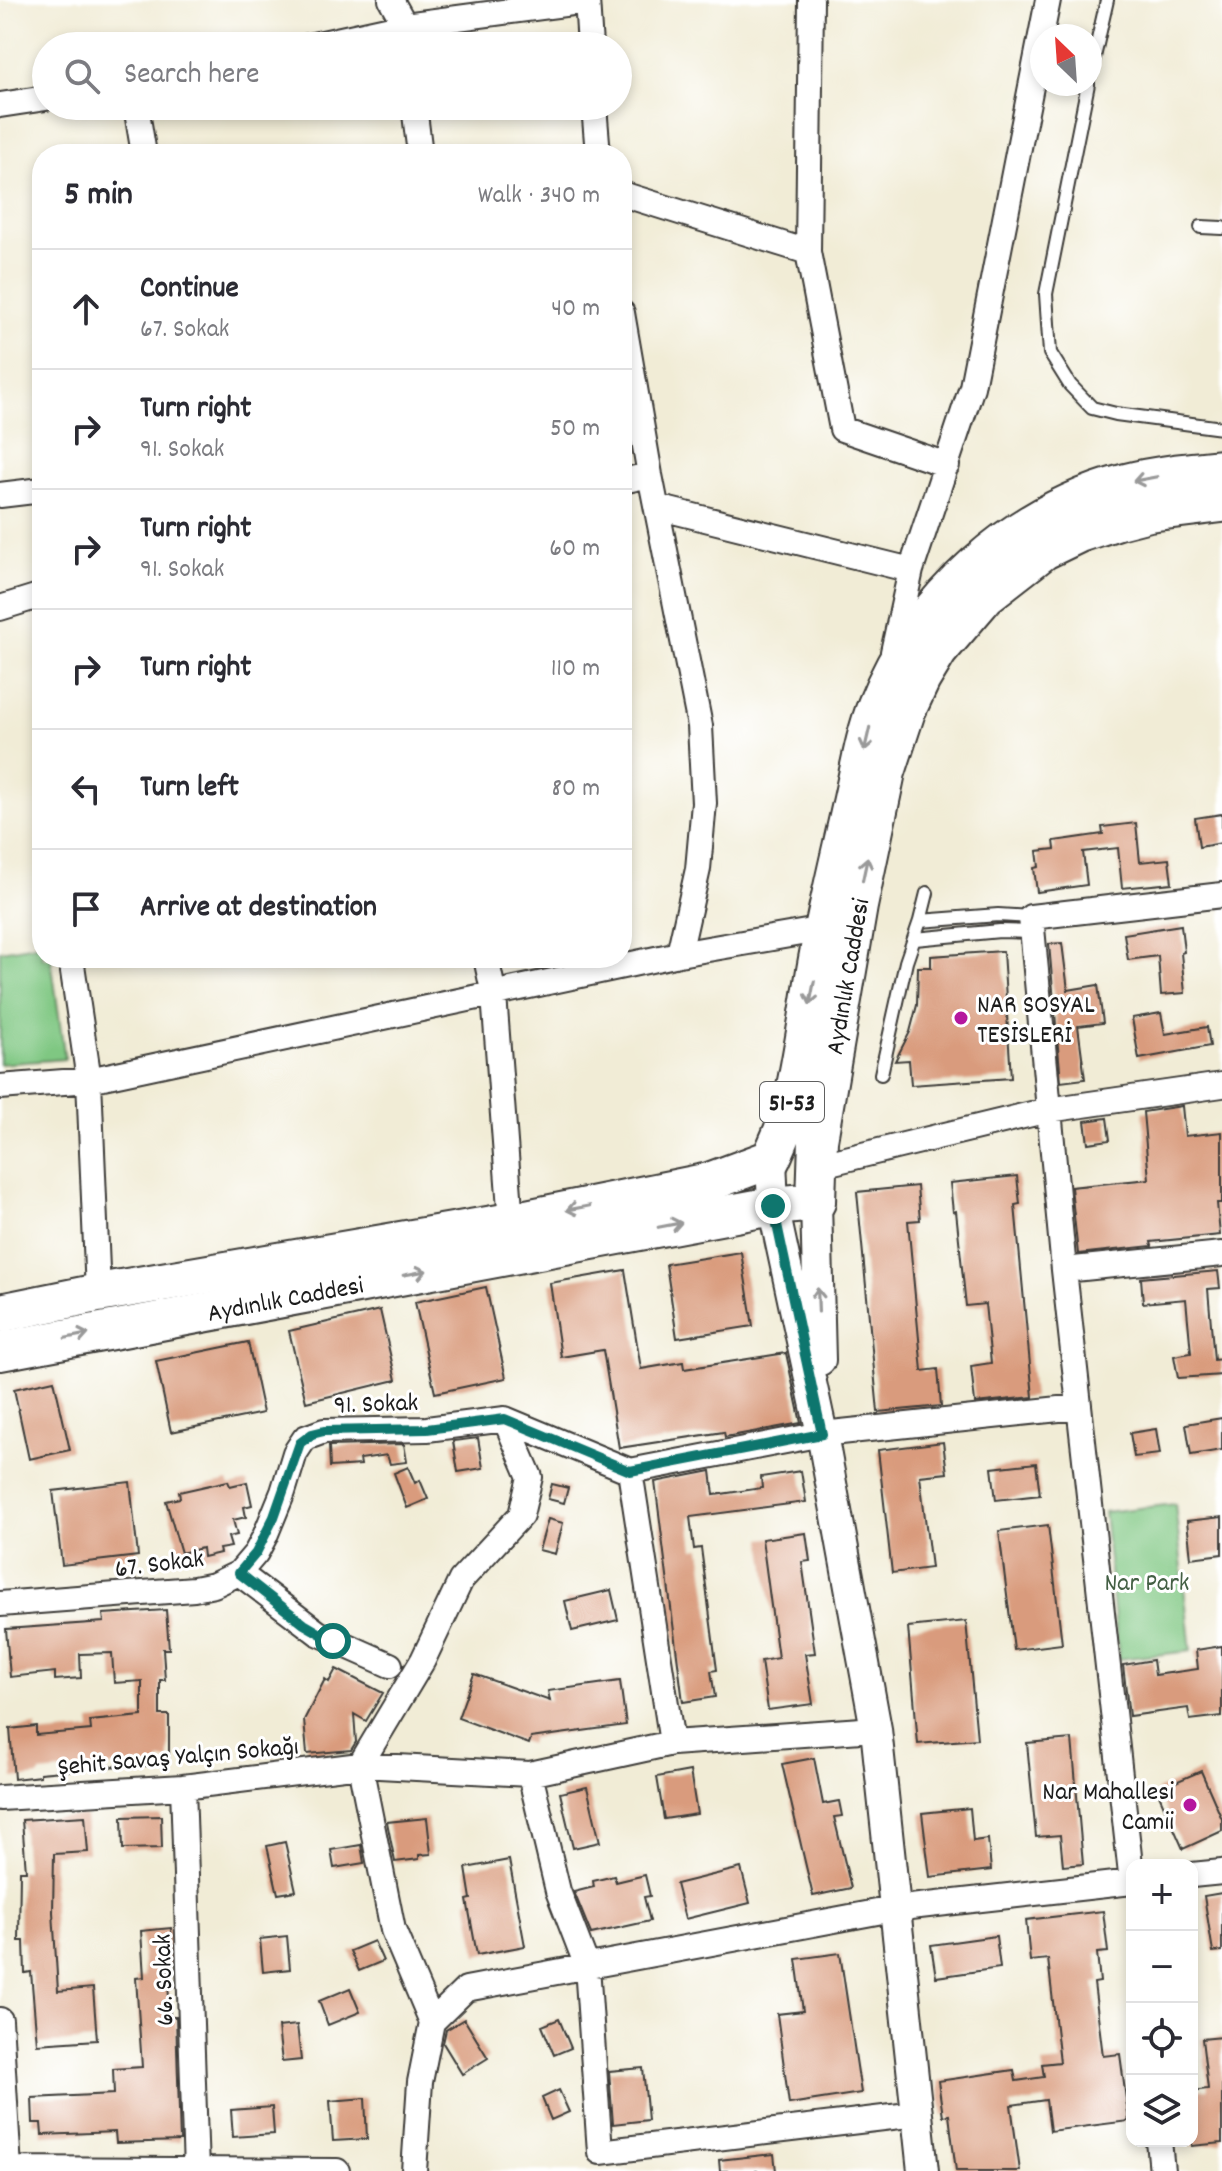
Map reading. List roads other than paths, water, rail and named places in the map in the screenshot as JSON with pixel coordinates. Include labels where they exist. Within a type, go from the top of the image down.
[{"type":"main road","name":"Aydınlık Caddesi","points":[[0,1313],[98,1293],[511,1222],[709,1182],[771,1159],[790,1110],[824,929],[869,729],[887,682],[918,629],[948,592],[983,559],[1020,532],[1077,500],[1128,483],[1222,469]]},
{"type":"main road","name":"Aydınlık Caddesi","points":[[0,1351],[773,1206],[817,1172],[858,906],[886,772],[906,711],[938,651],[986,595],[1044,550],[1079,533],[1118,520],[1165,509],[1222,503]]},
{"type":"main road","points":[[771,1159],[817,1172]]},
{"type":"street","points":[[391,0],[404,32]]},
{"type":"street","points":[[811,0],[808,252],[842,429],[947,465]]},
{"type":"street","points":[[887,682],[911,570],[972,387],[1048,0]]},
{"type":"street","points":[[427,32],[587,1],[589,32]]},
{"type":"street","points":[[0,105],[32,100]]},
{"type":"street","points":[[138,120],[142,144]]},
{"type":"street","points":[[416,120],[419,144]]},
{"type":"street","points":[[595,120],[597,144]]},
{"type":"street","points":[[632,197],[808,252]]},
{"type":"street","points":[[632,371],[700,726],[704,803],[698,869],[679,954]]},
{"type":"street","points":[[632,479],[650,475]]},
{"type":"street","points":[[0,495],[32,491]]},
{"type":"street","points":[[657,507],[911,570]]},
{"type":"street","points":[[0,608],[32,598]]},
{"type":"street","points":[[1129,1859],[1078,1407],[1032,925],[1222,895]]},
{"type":"street","points":[[632,964],[824,929]]},
{"type":"street","points":[[72,968],[89,1080],[98,1293]]},
{"type":"street","points":[[488,968],[494,995],[511,1222]]},
{"type":"street","points":[[0,1087],[89,1080],[616,968]]},
{"type":"street","points":[[822,1434],[817,1172],[1048,1110],[1222,1085]]},
{"type":"street","points":[[771,1159],[773,1206],[822,1434],[876,1729],[923,2171]]},
{"type":"street","points":[[1064,1270],[1222,1254]]},
{"type":"street","points":[[505,1419],[630,1471],[822,1434],[1078,1407]]},
{"type":"street","points":[[414,2171],[420,2082],[432,2022],[393,1930],[360,1765],[423,1660],[461,1580],[521,1515],[530,1477],[505,1419]]},
{"type":"street","name":"91. Sokak","points":[[239,1573],[256,1553],[265,1536],[279,1505],[295,1453],[305,1438],[324,1431],[427,1429],[505,1419]]},
{"type":"street","points":[[630,1471],[672,1743]]},
{"type":"street","name":"67. Sokak","points":[[0,1604],[194,1589],[214,1585],[239,1573],[318,1633],[390,1665]]},
{"type":"street","name":"Şehit Savaş Yalçın Sokağı","points":[[0,1798],[183,1787],[360,1765],[530,1774],[672,1743],[876,1729]]},
{"type":"street","points":[[530,1774],[558,1891],[587,1966],[598,2162],[917,2114]]},
{"type":"street","name":"66. Sokak","points":[[183,1787],[196,2170]]},
{"type":"street","points":[[1198,1874],[1222,1872]]},
{"type":"street","points":[[432,2022],[466,1989],[893,1909],[1126,1883]]},
{"type":"street","points":[[0,2020],[5,2169],[337,2171]]},
{"type":"street","points":[[1160,2147],[1162,2171]]},
{"type":"lane","points":[[1102,24],[1107,0]]},
{"type":"lane","points":[[1086,96],[1046,294],[1046,330],[1050,353],[1070,385],[1092,408],[1222,428]]},
{"type":"lane","points":[[1201,227],[1222,228]]},
{"type":"lane","points":[[881,1074],[906,962],[927,893]]},
{"type":"lane","points":[[920,921],[998,915],[1032,925]]},
{"type":"lane","points":[[915,939],[1032,925]]},
{"type":"place","name":"NAR SOSYAL TESİSLERİ","points":[[961,1018]]},
{"type":"place","name":"Nar Mahallesi Camii","points":[[1190,1805]]},
{"type":"park label","name":"Nar Park","points":[[1147,1581]]}]
